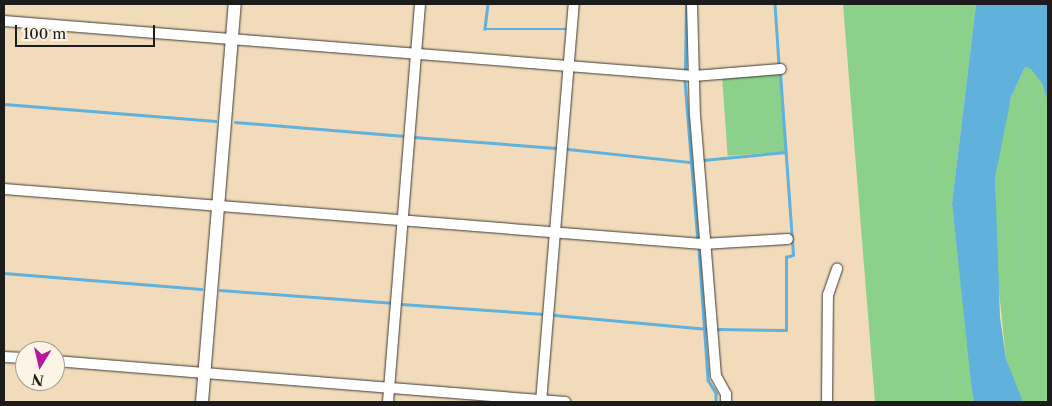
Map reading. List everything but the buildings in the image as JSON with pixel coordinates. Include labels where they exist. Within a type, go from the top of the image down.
[{"type":"street","points":[[202,402],[235,4]]},
{"type":"street","points":[[388,402],[401,220],[420,4]]},
{"type":"street","points":[[541,401],[574,4]]},
{"type":"street","points":[[692,4],[694,76],[708,244],[716,376],[726,394],[726,402]]},
{"type":"street","points":[[4,21],[694,76],[781,69]]},
{"type":"street","points":[[4,189],[708,244],[788,239]]},
{"type":"street","points":[[827,402],[828,295],[837,269]]},
{"type":"street","points":[[65,362],[565,402]]},
{"type":"green space","points":[[843,4],[976,4],[952,203],[974,402],[875,402]]},
{"type":"green space","points":[[1025,67],[1030,67],[1043,83],[1048,101],[1048,402],[1023,402],[1016,388],[1006,359],[996,262],[995,178],[1001,136],[1011,97]]},
{"type":"green space","points":[[780,73],[786,152],[728,156],[722,77]]},
{"type":"water","points":[[976,4],[1048,4],[1048,101],[1042,83],[1030,68],[1025,67],[1011,97],[995,178],[1000,317],[1006,359],[1023,402],[974,402],[971,383],[952,203]]},
{"type":"waterway","points":[[488,4],[485,29],[567,29]]},
{"type":"waterway","points":[[685,72],[686,4]]},
{"type":"waterway","points":[[696,4],[743,4]]},
{"type":"waterway","points":[[775,4],[779,65]]},
{"type":"waterway","points":[[716,329],[786,330],[786,257],[793,255],[780,73]]},
{"type":"waterway","points":[[685,81],[698,241]]},
{"type":"waterway","points":[[4,104],[215,121]]},
{"type":"waterway","points":[[235,122],[404,136]]},
{"type":"waterway","points":[[414,137],[556,148]]},
{"type":"waterway","points":[[568,149],[690,162]]},
{"type":"waterway","points":[[703,160],[786,152]]},
{"type":"waterway","points":[[699,250],[708,380],[716,393],[716,402]]},
{"type":"waterway","points":[[4,273],[201,289]]},
{"type":"waterway","points":[[220,290],[391,303]]},
{"type":"waterway","points":[[401,304],[544,314]]},
{"type":"waterway","points":[[554,315],[707,329]]}]
